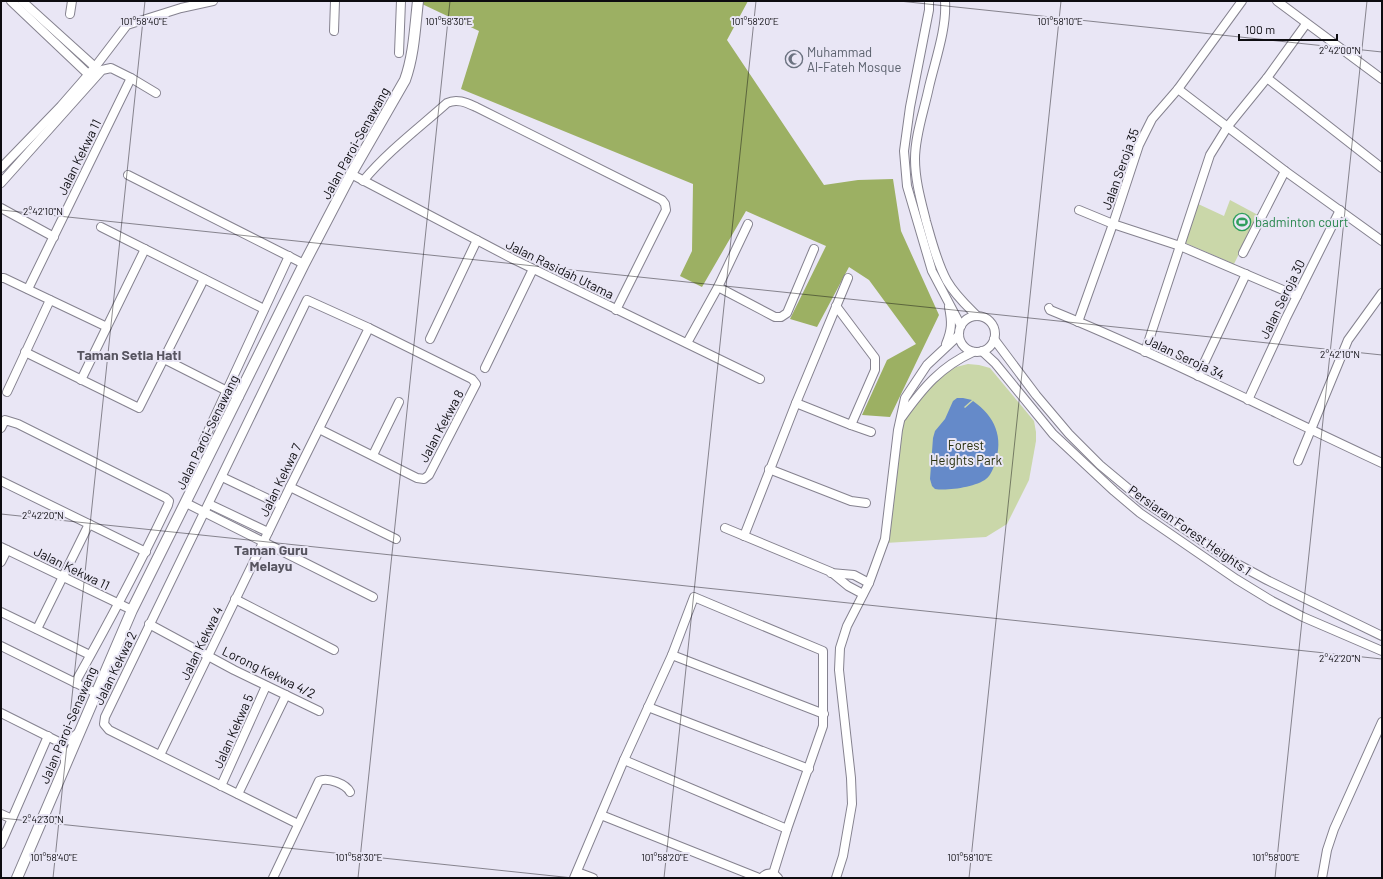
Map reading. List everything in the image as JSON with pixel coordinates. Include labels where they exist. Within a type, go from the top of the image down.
[{"type":"main road","name":"Jalan Paroi-Senawang","points":[[17,878],[132,610],[304,264],[351,174],[405,80],[410,68],[418,1]]},
{"type":"street","points":[[11,1],[88,74]]},
{"type":"street","points":[[22,1],[95,67]]},
{"type":"street","points":[[70,14],[72,1]]},
{"type":"street","points":[[1,168],[4,159],[61,106],[95,67],[127,24],[180,5],[213,1]]},
{"type":"street","points":[[334,31],[335,1]]},
{"type":"street","points":[[399,53],[401,1]]},
{"type":"street","points":[[929,1],[929,10],[910,107],[904,151],[907,186],[932,271],[961,326]]},
{"type":"street","points":[[901,419],[922,390],[937,375],[957,359],[990,347],[994,339],[994,330],[989,322],[986,319],[977,316],[958,296],[940,268],[919,196],[915,173],[917,140],[941,38],[945,1]]},
{"type":"street","name":"Jalan Seroja 35","points":[[1078,322],[1139,146],[1152,119],[1178,89],[1242,1]]},
{"type":"street","points":[[1277,1],[1382,79]]},
{"type":"street","points":[[1145,352],[1210,155],[1228,126],[1306,24]]},
{"type":"street","points":[[1,183],[102,70],[110,68],[131,78],[156,93]]},
{"type":"street","name":"Jalan Kekwa 11","points":[[28,289],[131,78]]},
{"type":"street","points":[[1266,78],[1382,168]]},
{"type":"street","points":[[1178,89],[1285,171],[1382,241]]},
{"type":"street","points":[[363,181],[372,170],[398,145],[447,103],[453,100],[476,107],[662,200],[665,204],[666,210],[616,310]]},
{"type":"street","points":[[1243,252],[1285,171]]},
{"type":"street","name":"Jalan Rasidah Utama","points":[[351,174],[533,269],[760,379]]},
{"type":"street","points":[[128,175],[304,264]]},
{"type":"street","points":[[1,208],[54,237]]},
{"type":"street","points":[[1079,210],[1113,224],[1180,246],[1297,296]]},
{"type":"street","name":"Jalan Seroja 30","points":[[1248,400],[1297,296],[1340,210]]},
{"type":"street","points":[[688,343],[718,287],[748,224]]},
{"type":"street","points":[[100,227],[264,309]]},
{"type":"street","points":[[430,339],[477,240]]},
{"type":"street","points":[[81,380],[145,249]]},
{"type":"street","points":[[718,287],[775,317],[781,317],[787,314],[814,249]]},
{"type":"street","points":[[203,442],[289,256]]},
{"type":"street","points":[[485,368],[533,269]]},
{"type":"street","points":[[1198,376],[1246,274]]},
{"type":"street","points":[[2,278],[107,327]]},
{"type":"street","points":[[744,536],[769,469],[848,278]]},
{"type":"street","points":[[25,352],[139,408],[204,279]]},
{"type":"street","points":[[1298,461],[1348,340],[1382,292]]},
{"type":"street","points":[[945,347],[950,336],[952,325],[946,296]]},
{"type":"street","points":[[7,392],[50,300]]},
{"type":"street","name":"Jalan Kekwa 8","points":[[307,300],[369,328],[472,379],[476,384],[429,475],[424,479],[417,478],[319,429]]},
{"type":"street","name":"Jalan Kekwa 2","points":[[298,824],[109,730],[104,724],[105,717],[149,624],[205,513],[307,300]]},
{"type":"street","points":[[836,306],[875,358],[876,364],[876,370],[851,426]]},
{"type":"street","name":"Jalan Seroja 34","points":[[1049,308],[1050,310],[1198,376],[1382,463]]},
{"type":"street","points":[[973,352],[961,344],[959,335],[961,326],[968,319],[977,316]]},
{"type":"street","name":"Jalan Kekwa 7","points":[[264,541],[369,328]]},
{"type":"street","points":[[836,878],[843,856],[852,804],[851,778],[839,670],[840,648],[847,626],[869,583],[885,539],[898,430],[905,398],[927,365],[959,335]]},
{"type":"street","name":"Persiaran Forest Heights 1","points":[[994,339],[1036,395],[1069,434],[1100,465],[1142,500],[1230,560],[1267,580],[1382,636]]},
{"type":"street","name":"Persiaran Forest Heights 1","points":[[982,351],[995,363],[1053,434],[1104,482],[1140,513],[1236,579],[1272,601],[1303,617],[1382,651]]},
{"type":"street","points":[[164,358],[239,397]]},
{"type":"street","points":[[373,455],[399,402]]},
{"type":"street","points":[[796,403],[851,426],[871,432]]},
{"type":"street","points":[[1,428],[5,420],[11,421],[166,498],[169,501],[146,552],[75,683]]},
{"type":"street","points":[[769,469],[851,501],[866,503]]},
{"type":"street","points":[[222,477],[281,506]]},
{"type":"street","points":[[1,481],[146,552]]},
{"type":"street","points":[[290,487],[396,539]]},
{"type":"street","points":[[186,503],[373,597]]},
{"type":"street","points":[[209,504],[268,532]]},
{"type":"street","points":[[37,629],[89,524]]},
{"type":"street","points":[[725,528],[831,572],[854,575],[869,583]]},
{"type":"street","name":"Jalan Kekwa 4","points":[[160,755],[264,541]]},
{"type":"street","points":[[1,562],[4,548]]},
{"type":"street","name":"Jalan Kekwa 11","points":[[4,548],[118,605],[132,610]]},
{"type":"street","points":[[831,572],[848,586],[864,594]]},
{"type":"street","points":[[593,878],[576,875],[624,760],[672,655],[694,597],[824,651],[823,726],[787,829],[776,876],[765,874],[760,878],[601,816]]},
{"type":"street","points":[[235,599],[334,650]]},
{"type":"street","points":[[1,612],[90,655]]},
{"type":"street","name":"Lorong Kekwa 4/2","points":[[149,624],[266,686],[318,711]]},
{"type":"street","points":[[1,646],[96,693]]},
{"type":"street","points":[[1369,646],[1382,655]]},
{"type":"street","points":[[672,655],[824,714]]},
{"type":"street","name":"Jalan Kekwa 5","points":[[221,786],[266,686]]},
{"type":"street","points":[[238,794],[286,695]]},
{"type":"street","points":[[648,707],[809,769]]},
{"type":"street","points":[[1,713],[62,743],[65,754],[65,764]]},
{"type":"street","points":[[1322,878],[1327,850],[1334,829],[1382,722]]},
{"type":"street","points":[[62,743],[79,732]]},
{"type":"street","points":[[1,844],[48,736]]},
{"type":"street","points":[[624,760],[787,829]]},
{"type":"street","points":[[273,878],[319,781],[324,779],[330,780],[348,788],[350,792]]},
{"type":"street","points":[[1,814],[12,820]]},
{"type":"green space","points":[[423,1],[748,1],[727,40],[824,185],[858,180],[893,179],[901,231],[939,315],[890,417],[862,415],[887,360],[916,344],[869,280],[849,267],[817,327],[790,319],[826,246],[746,211],[702,287],[680,276],[692,251],[693,184],[461,89],[479,31],[422,4]]},
{"type":"green space","points":[[1230,200],[1258,215],[1234,264],[1183,242],[1196,203],[1224,216]]},
{"type":"green space","name":"Forest Heights Park","points":[[968,364],[990,368],[1034,421],[1036,441],[1029,480],[1007,524],[986,537],[885,543],[904,420],[937,379],[956,367]]},
{"type":"water","points":[[957,398],[972,400],[964,407],[965,408],[973,401],[987,414],[996,428],[998,436],[998,454],[991,474],[981,482],[962,488],[935,489],[932,486],[930,479],[933,438],[935,431],[945,419],[953,401]]},
{"type":"place","name":"Muhammad Al-Fateh Mosque","points":[[794,59]]},
{"type":"place","name":"badminton court","points":[[1242,222]]},
{"type":"district","name":"Taman Setia Hati","points":[[129,355]]},
{"type":"district","name":"Taman Guru Melayu","points":[[271,558]]}]
